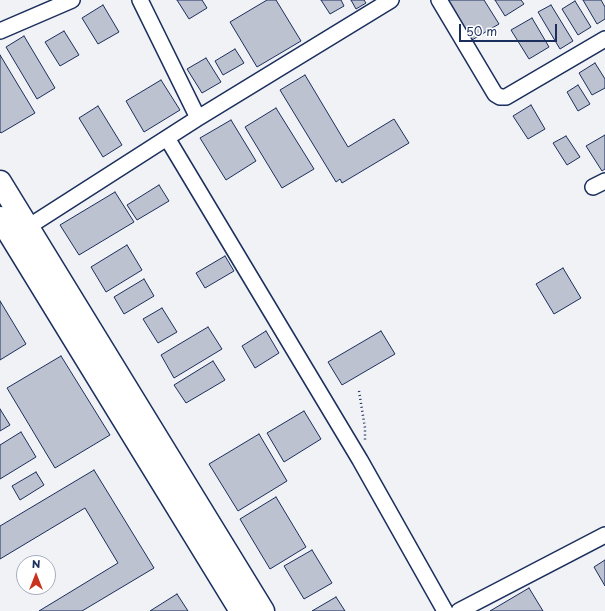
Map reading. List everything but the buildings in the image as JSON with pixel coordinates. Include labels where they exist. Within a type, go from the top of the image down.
[{"type":"main road","points":[[0,182],[263,611]]},
{"type":"main road","points":[[0,218],[241,611]]},
{"type":"street","points":[[0,31],[72,0]]},
{"type":"street","points":[[140,0],[198,118]]},
{"type":"street","points":[[28,227],[198,118],[391,0]]},
{"type":"street","points":[[439,0],[495,94],[502,98],[605,39]]},
{"type":"street","points":[[167,138],[360,460],[445,611]]},
{"type":"street","points":[[459,611],[605,535]]},
{"type":"path","points":[[359,391],[365,428],[365,446],[360,460]]}]
